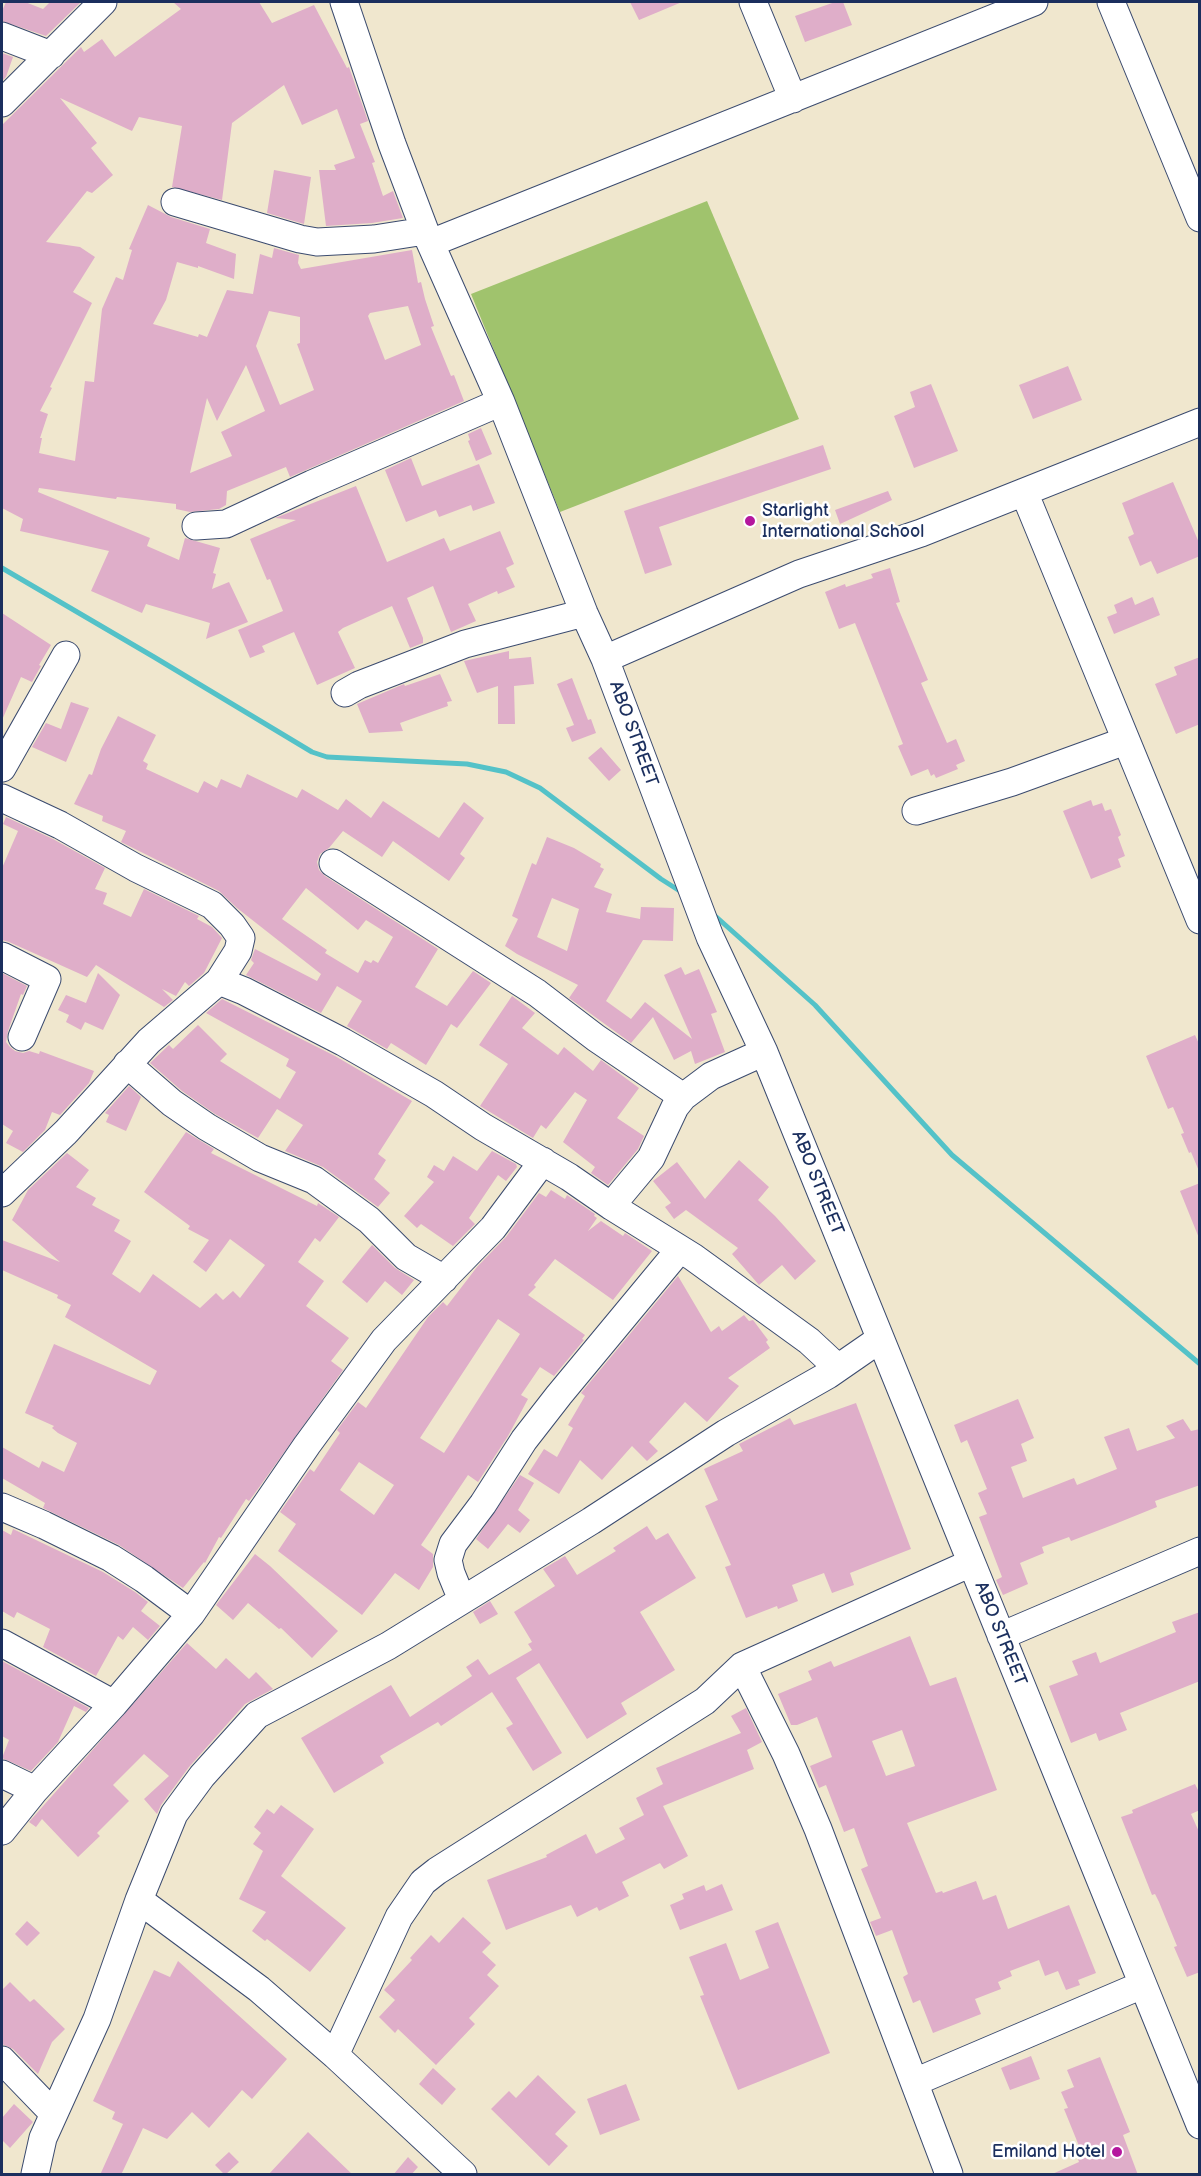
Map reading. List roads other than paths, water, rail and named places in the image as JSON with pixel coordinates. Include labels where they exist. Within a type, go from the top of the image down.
[{"type":"street","points":[[2,103],[103,2]]},
{"type":"street","name":"ABO STREET","points":[[344,2],[388,134],[428,237],[501,402],[584,613],[605,659],[710,937],[764,1052],[1200,2125]]},
{"type":"street","points":[[753,2],[793,99]]},
{"type":"street","points":[[175,202],[317,242],[428,237],[793,99],[1034,2]]},
{"type":"street","points":[[1111,2],[1200,218]]},
{"type":"street","points":[[2,36],[51,55]]},
{"type":"street","points":[[196,526],[226,524],[501,402]]},
{"type":"street","points":[[605,659],[799,574],[921,533],[1200,422]]},
{"type":"street","points":[[1024,492],[1200,920]]},
{"type":"street","points":[[345,693],[359,685],[465,644],[584,613]]},
{"type":"street","points":[[2,768],[66,655]]},
{"type":"street","points":[[916,811],[1012,782],[1125,741]]},
{"type":"street","points":[[2,798],[60,825],[136,868],[212,905],[232,925],[241,938],[238,951],[219,981],[178,1014],[127,1064],[66,1132],[2,1193]]},
{"type":"street","points":[[333,863],[537,993],[596,1038],[683,1097]]},
{"type":"street","points":[[2,956],[47,979],[22,1037]]},
{"type":"street","points":[[219,981],[244,991],[343,1042],[434,1094],[526,1153],[543,1161],[680,1249],[809,1341],[838,1368]]},
{"type":"street","points":[[611,1206],[651,1158],[675,1107],[683,1097],[711,1076],[764,1052]]},
{"type":"street","points":[[127,1064],[172,1103],[207,1127],[260,1158],[314,1180],[369,1220],[406,1257],[444,1279]]},
{"type":"street","points":[[2,1831],[35,1790],[114,1704],[191,1614],[307,1445],[384,1340],[493,1228],[543,1161]]},
{"type":"street","points":[[462,1600],[448,1560],[453,1544],[483,1504],[524,1440],[680,1249]]},
{"type":"street","points":[[35,2175],[43,2138],[97,2019],[139,1900],[174,1814],[202,1776],[257,1715],[388,1646],[591,1521],[726,1433],[838,1368],[880,1340]]},
{"type":"street","points":[[2,1508],[111,1558],[191,1614]]},
{"type":"street","points":[[1001,1636],[1200,1551]]},
{"type":"street","points":[[335,2055],[399,1917],[423,1882],[592,1771],[705,1701],[742,1665],[971,1563]]},
{"type":"street","points":[[2,1643],[114,1704]]},
{"type":"street","points":[[742,1665],[786,1754],[818,1828],[949,2175]]},
{"type":"street","points":[[2,1774],[35,1790]]},
{"type":"street","points":[[139,1900],[260,1989],[335,2055],[462,2175]]},
{"type":"street","points":[[915,2082],[1142,1985]]},
{"type":"street","points":[[2,2060],[54,2113]]},
{"type":"waterway","points":[[2,568],[312,752],[327,757],[467,764],[506,772],[540,788],[683,893]]},
{"type":"waterway","points":[[713,914],[815,1005],[952,1155],[1200,1364]]},
{"type":"place","name":"Starlight International School","points":[[750,521]]},
{"type":"place","name":"Emiland Hotel","points":[[1117,2152]]}]
